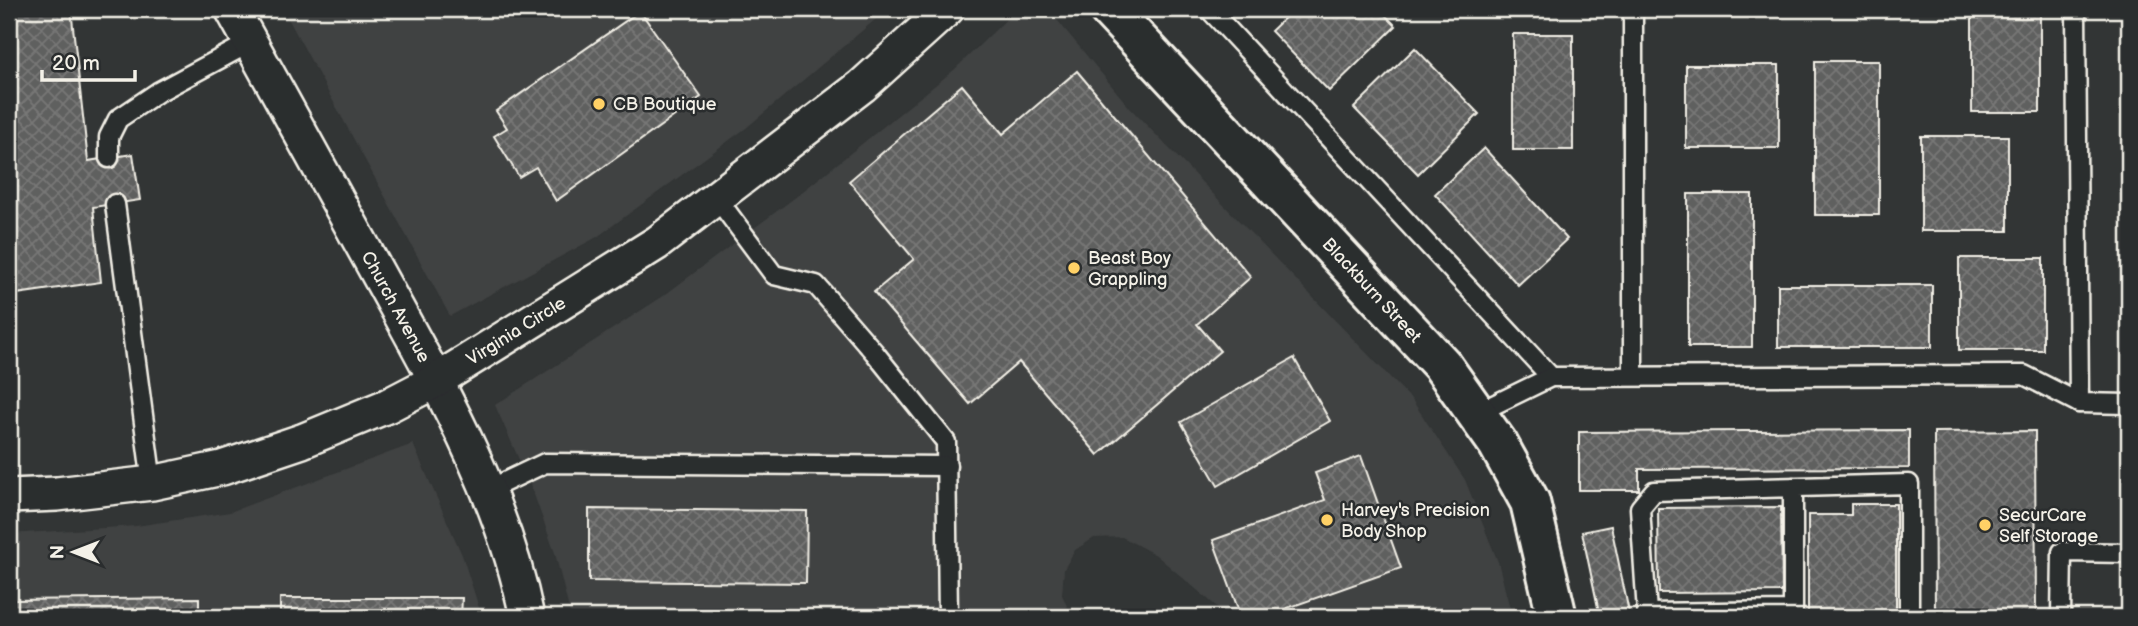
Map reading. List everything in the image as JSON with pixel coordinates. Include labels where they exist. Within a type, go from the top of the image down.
[{"type":"street","name":"Church Avenue","points":[[232,9],[437,380],[488,490],[512,555],[527,617]]},
{"type":"street","name":"Virginia Circle","points":[[9,496],[57,494],[152,483],[222,468],[302,441],[387,406],[437,380],[657,243],[862,86],[947,9]]},
{"type":"street","name":"Blackburn Street","points":[[1118,12],[1442,365],[1498,444],[1530,502],[1557,617]]},
{"type":"lane","points":[[1209,9],[1551,377]]},
{"type":"lane","points":[[1633,9],[1633,376]]},
{"type":"lane","points":[[2076,9],[2079,403]]},
{"type":"lane","points":[[109,158],[110,137],[118,119],[158,92],[251,42]]},
{"type":"lane","points":[[716,197],[774,275],[816,285],[946,442],[948,617]]},
{"type":"lane","points":[[115,204],[152,483]]},
{"type":"lane","points":[[1477,414],[1551,377],[2024,375],[2079,403],[2129,404]]},
{"type":"lane","points":[[488,490],[545,463],[947,466]]},
{"type":"lane","points":[[1793,487],[1793,611],[1647,613],[1640,508],[1654,491],[1793,487],[1909,484],[1909,617]]},
{"type":"lane","points":[[2061,617],[2062,552],[2129,553]]},
{"type":"shaded area","points":[[283,9],[888,9],[746,128],[597,237],[450,316]]},
{"type":"shaded area","points":[[1017,9],[1048,9],[1130,108],[1412,400],[1465,480],[1498,562],[1512,617],[1229,617],[1156,555],[1122,537],[1094,538],[1075,550],[1064,569],[1062,595],[1072,617],[571,617],[555,553],[532,489],[495,405],[662,297],[797,196],[954,70]]},
{"type":"shaded area","points":[[413,444],[462,555],[482,617],[9,617],[9,534],[136,526],[230,512]]},
{"type":"building","points":[[9,9],[71,9],[88,161],[133,154],[140,200],[93,207],[101,282],[16,294],[9,219]]},
{"type":"building","points":[[1294,9],[1379,9],[1396,26],[1329,91],[1271,31]]},
{"type":"building","points":[[1972,9],[2040,9],[2040,112],[1972,112]]},
{"type":"building","points":[[2126,9],[2129,9],[2129,74],[2126,74]]},
{"type":"building","name":"CB Boutique","points":[[640,11],[701,97],[556,201],[536,167],[519,177],[494,136],[507,128],[496,111]]},
{"type":"building","points":[[1513,34],[1573,34],[1573,150],[1513,150]]},
{"type":"building","points":[[1415,48],[1479,114],[1418,174],[1354,108]]},
{"type":"building","points":[[1815,61],[1879,61],[1879,215],[1815,215]]},
{"type":"building","points":[[1686,65],[1779,65],[1779,148],[1686,148]]},
{"type":"building","name":"Beast Boy Grappling","points":[[1077,71],[1251,277],[1197,324],[1220,351],[1098,455],[1019,362],[970,404],[874,292],[914,259],[849,181],[962,85],[1003,134]]},
{"type":"building","points":[[1921,136],[2008,136],[2008,231],[1921,231]]},
{"type":"building","points":[[1484,148],[1567,239],[1518,285],[1435,194]]},
{"type":"building","points":[[1688,194],[1752,194],[1752,347],[1688,347]]},
{"type":"building","points":[[1959,258],[2043,258],[2043,350],[1959,350]]},
{"type":"building","points":[[1778,285],[1932,285],[1932,347],[1778,347]]},
{"type":"building","points":[[2129,292],[2129,385],[2128,385]]},
{"type":"building","points":[[1294,358],[1330,421],[1218,486],[1181,422]]},
{"type":"building","points":[[1909,430],[1909,468],[1639,469],[1639,490],[1579,490],[1579,432]]},
{"type":"building","name":"SecurCare Self Storage","points":[[2035,431],[2036,617],[1935,617],[1934,432]]},
{"type":"building","name":"Harvey's Precision Body Shop","points":[[1361,456],[1401,568],[1262,617],[1241,617],[1213,540],[1325,500],[1315,473]]},
{"type":"building","points":[[1851,504],[1896,504],[1896,617],[1808,617],[1808,515],[1851,515]]},
{"type":"building","points":[[1781,507],[1782,592],[1659,593],[1658,508]]},
{"type":"building","points":[[589,509],[807,511],[806,583],[589,581]]},
{"type":"building","points":[[1611,526],[1630,617],[1600,617],[1582,532]]},
{"type":"building","points":[[199,598],[199,617],[9,617],[9,600]]},
{"type":"building","points":[[280,598],[462,598],[461,617],[280,617]]},
{"type":"place","name":"CB Boutique","points":[[599,104]]},
{"type":"place","name":"Beast Boy Grappling","points":[[1074,268]]},
{"type":"place","name":"Harvey's Precision Body Shop","points":[[1327,520]]},
{"type":"place","name":"SecurCare Self Storage","points":[[1985,525]]}]
